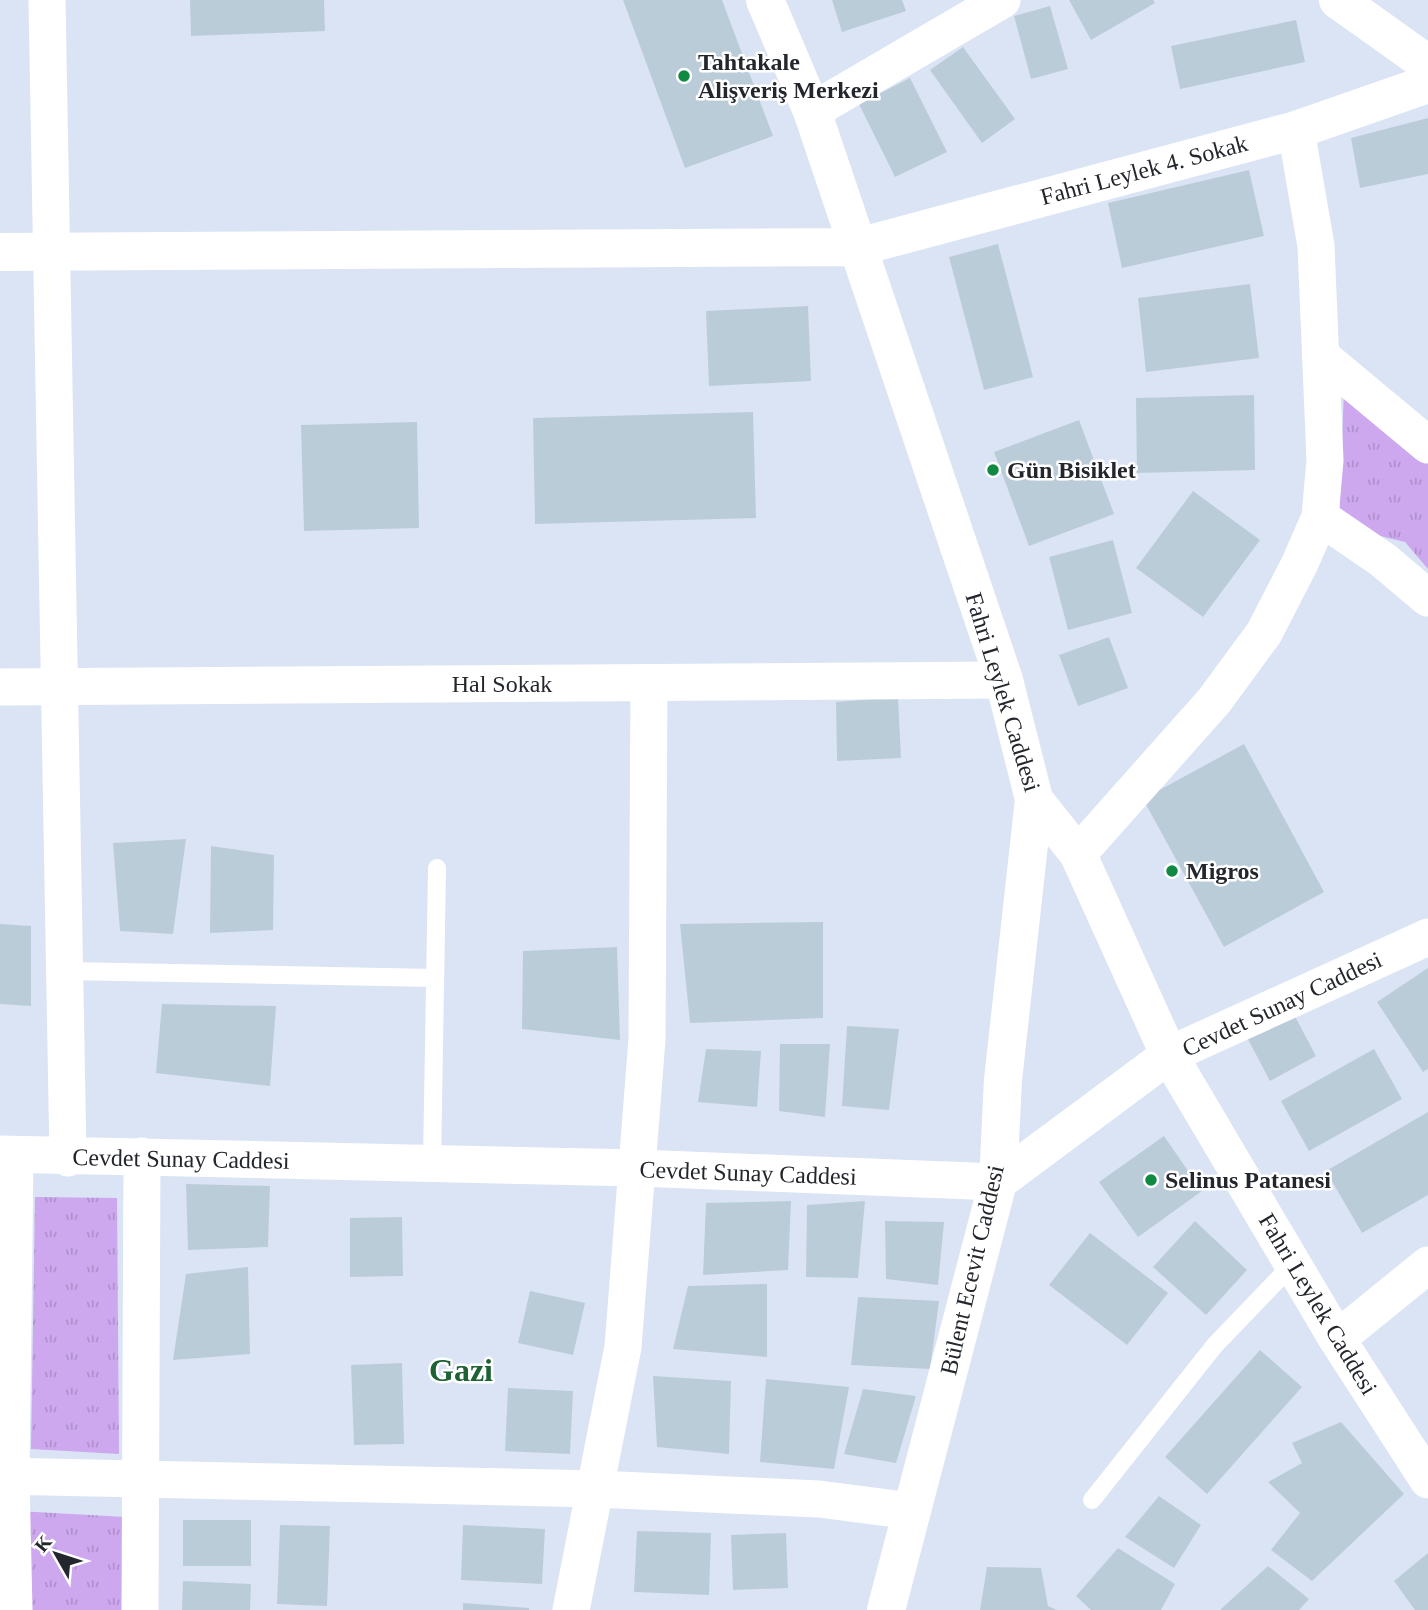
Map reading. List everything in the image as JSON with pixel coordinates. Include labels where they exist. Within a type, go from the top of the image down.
[{"type":"street","points":[[47,0],[68,1158]]},
{"type":"street","name":"Fahri Leylek Caddesi","points":[[765,0],[812,111],[1004,680],[1034,799],[1078,854],[1169,1055],[1337,1339],[1428,1480]]},
{"type":"street","points":[[812,111],[1002,0]]},
{"type":"street","points":[[1338,0],[1428,64]]},
{"type":"street","name":"Fahri Leylek 4. Sokak","points":[[0,252],[858,247],[1296,130],[1428,84]]},
{"type":"street","points":[[1078,854],[1214,701],[1264,633],[1320,517],[1325,460],[1316,246],[1296,130]]},
{"type":"street","points":[[1321,356],[1428,445]]},
{"type":"street","points":[[1320,517],[1383,560],[1428,598]]},
{"type":"street","name":"Hal Sokak","points":[[0,687],[1004,680]]},
{"type":"street","points":[[571,1610],[623,1347],[647,1039],[649,683]]},
{"type":"street","name":"Bülent Ecevit Caddesi","points":[[886,1610],[998,1182],[1003,1080],[1034,799]]},
{"type":"street","name":"Cevdet Sunay Caddesi","points":[[8,1155],[638,1168],[998,1182],[1169,1055],[1428,937]]},
{"type":"street","points":[[8,1155],[6,1476],[14,1610]]},
{"type":"street","points":[[140,1610],[138,1480],[142,1156]]},
{"type":"street","points":[[1337,1339],[1428,1265]]},
{"type":"street","points":[[6,1476],[597,1489],[818,1499],[912,1511]]},
{"type":"lane","points":[[432,1163],[437,868]]},
{"type":"lane","points":[[65,971],[435,978]]},
{"type":"lane","points":[[1091,1500],[1215,1345],[1293,1264]]},
{"type":"green space","points":[[1344,389],[1428,456],[1428,569],[1405,542],[1339,526]]},
{"type":"green space","points":[[35,1197],[117,1198],[119,1454],[31,1449]]},
{"type":"green space","points":[[18,1511],[125,1517],[125,1610],[21,1610]]},
{"type":"building","points":[[190,0],[324,0],[325,31],[191,36]]},
{"type":"building","points":[[623,0],[722,0],[773,136],[685,168]]},
{"type":"building","points":[[832,0],[902,0],[906,11],[842,32]]},
{"type":"building","points":[[1069,0],[1153,0],[1155,3],[1091,40]]},
{"type":"building","points":[[1050,6],[1068,69],[1031,79],[1014,16]]},
{"type":"building","points":[[1296,20],[1305,62],[1180,89],[1171,46]]},
{"type":"building","points":[[963,47],[1015,119],[982,143],[930,70]]},
{"type":"building","points":[[910,78],[947,152],[895,177],[859,104]]},
{"type":"building","points":[[1428,118],[1428,174],[1360,188],[1351,138]]},
{"type":"building","points":[[1249,170],[1264,236],[1122,268],[1108,203]]},
{"type":"building","points":[[998,244],[1033,377],[984,390],[949,257]]},
{"type":"building","points":[[1250,284],[1259,358],[1146,372],[1138,298]]},
{"type":"building","points":[[808,306],[811,381],[709,386],[706,311]]},
{"type":"building","points":[[1254,395],[1255,470],[1137,473],[1136,398]]},
{"type":"building","points":[[753,412],[756,518],[535,524],[533,418]]},
{"type":"building","points":[[1079,420],[1114,514],[1029,546],[994,452]]},
{"type":"building","points":[[417,422],[419,528],[304,531],[301,425]]},
{"type":"building","points":[[1193,491],[1260,540],[1203,617],[1136,568]]},
{"type":"building","points":[[1113,540],[1132,613],[1068,630],[1049,557]]},
{"type":"building","points":[[1109,637],[1128,688],[1078,706],[1059,655]]},
{"type":"building","points":[[898,697],[901,758],[837,761],[836,702]]},
{"type":"building","points":[[1244,744],[1324,892],[1224,947],[1143,799]]},
{"type":"building","points":[[186,839],[173,934],[120,931],[113,843]]},
{"type":"building","points":[[211,846],[274,855],[273,930],[210,933]]},
{"type":"building","points":[[823,922],[823,1018],[690,1023],[680,924]]},
{"type":"building","points":[[0,924],[31,926],[31,1006],[0,1004]]},
{"type":"building","points":[[617,947],[620,1040],[522,1029],[523,951]]},
{"type":"building","points":[[1428,968],[1428,1069],[1423,1072],[1377,1002]]},
{"type":"building","points":[[162,1004],[276,1006],[270,1086],[156,1073]]},
{"type":"building","points":[[1289,1005],[1316,1056],[1270,1081],[1243,1030]]},
{"type":"building","points":[[847,1026],[899,1029],[889,1110],[842,1106]]},
{"type":"building","points":[[780,1044],[830,1044],[825,1117],[779,1111]]},
{"type":"building","points":[[706,1049],[761,1051],[757,1107],[698,1102]]},
{"type":"building","points":[[1374,1049],[1402,1099],[1309,1151],[1281,1101]]},
{"type":"building","points":[[1428,1112],[1428,1195],[1362,1233],[1326,1171]]},
{"type":"building","points":[[1164,1136],[1202,1191],[1138,1237],[1099,1182]]},
{"type":"building","points":[[186,1184],[270,1186],[268,1247],[188,1250]]},
{"type":"building","points":[[791,1201],[788,1270],[703,1275],[706,1203]]},
{"type":"building","points":[[865,1201],[858,1278],[806,1277],[807,1205]]},
{"type":"building","points":[[402,1217],[403,1276],[350,1277],[350,1218]]},
{"type":"building","points":[[885,1221],[944,1222],[938,1285],[886,1279]]},
{"type":"building","points":[[1195,1221],[1247,1270],[1206,1315],[1153,1267]]},
{"type":"building","points":[[1090,1233],[1168,1293],[1127,1345],[1049,1285]]},
{"type":"building","points":[[248,1267],[250,1354],[173,1360],[186,1274]]},
{"type":"building","points":[[767,1284],[767,1357],[673,1349],[688,1286]]},
{"type":"building","points":[[530,1291],[585,1303],[573,1355],[518,1343]]},
{"type":"building","points":[[858,1297],[939,1301],[930,1369],[851,1365]]},
{"type":"building","points":[[1260,1350],[1302,1387],[1207,1494],[1165,1457]]},
{"type":"building","points":[[402,1363],[404,1444],[354,1445],[351,1365]]},
{"type":"building","points":[[653,1376],[731,1381],[729,1454],[657,1447]]},
{"type":"building","points":[[766,1379],[849,1387],[834,1469],[760,1462]]},
{"type":"building","points":[[508,1388],[573,1391],[570,1454],[505,1451]]},
{"type":"building","points":[[863,1389],[916,1396],[896,1463],[844,1454]]},
{"type":"building","points":[[1341,1422],[1404,1494],[1312,1581],[1271,1550],[1300,1513],[1268,1482],[1302,1463],[1292,1443]]},
{"type":"building","points":[[1159,1496],[1201,1525],[1174,1568],[1125,1537]]},
{"type":"building","points":[[183,1520],[251,1520],[251,1566],[183,1566]]},
{"type":"building","points":[[280,1525],[330,1526],[327,1606],[277,1604]]},
{"type":"building","points":[[463,1525],[545,1529],[542,1584],[461,1580]]},
{"type":"building","points":[[637,1531],[711,1533],[709,1595],[634,1592]]},
{"type":"building","points":[[786,1533],[788,1588],[733,1590],[731,1535]]},
{"type":"building","points":[[1118,1548],[1175,1584],[1161,1610],[1091,1610],[1076,1596]]},
{"type":"building","points":[[1428,1553],[1428,1610],[1415,1610],[1394,1581]]},
{"type":"building","points":[[1268,1566],[1309,1599],[1299,1610],[1220,1610]]},
{"type":"building","points":[[987,1567],[1041,1568],[1048,1606],[1057,1610],[980,1610]]},
{"type":"building","points":[[183,1581],[251,1584],[250,1610],[182,1610]]},
{"type":"building","points":[[463,1603],[529,1608],[529,1610],[463,1610]]},
{"type":"place","name":"Tahtakale Alişveriş Merkezi","points":[[684,76]]},
{"type":"place","name":"Gün Bisiklet","points":[[993,470]]},
{"type":"place","name":"Migros","points":[[1172,871]]},
{"type":"place","name":"Selinus Patanesi","points":[[1151,1180]]},
{"type":"district","name":"Gazi","points":[[461,1370]]}]
